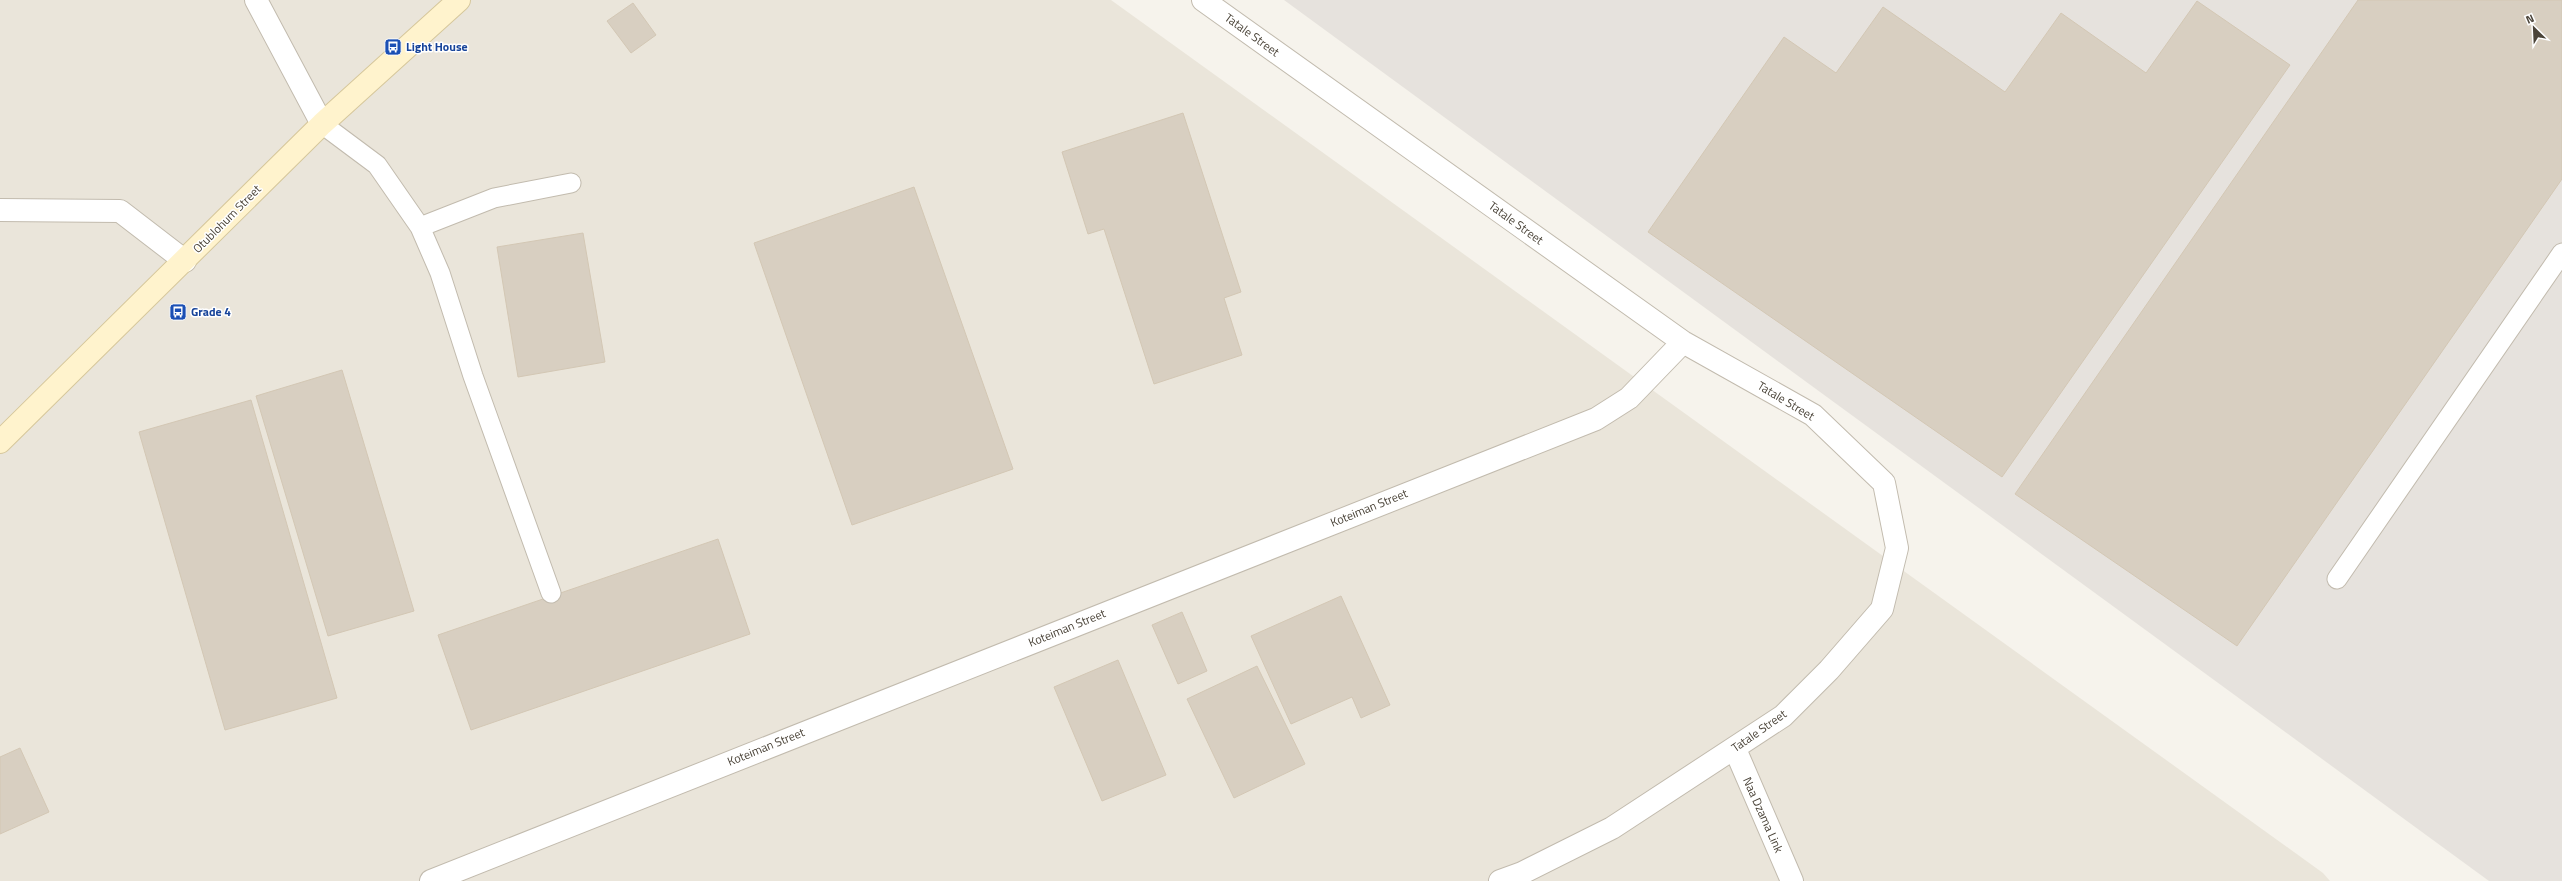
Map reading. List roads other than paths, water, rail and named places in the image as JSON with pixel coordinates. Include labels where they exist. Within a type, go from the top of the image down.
[{"type":"street","points":[[256,0],[322,124]]},
{"type":"street","name":"Otublohum Street","points":[[0,442],[185,261],[322,124],[459,0]]},
{"type":"street","name":"Tatale Street","points":[[1203,0],[1683,342],[1813,416],[1884,483],[1897,548],[1882,609],[1829,670],[1784,716],[1612,828],[1522,873],[1500,881]]},
{"type":"street","points":[[0,210],[120,211],[185,261]]},
{"type":"street","name":"Koteiman Street","points":[[431,881],[1596,419],[1629,398],[1683,342]]},
{"type":"street","name":"Naa Dzama Link","points":[[1734,749],[1792,881]]},
{"type":"lane","points":[[322,124],[377,165],[420,227],[440,273],[476,384],[551,593]]},
{"type":"lane","points":[[420,227],[494,198],[570,183]]},
{"type":"lane","points":[[2337,579],[2562,253]]},
{"type":"place","name":"Light House","points":[[393,47]]},
{"type":"place","name":"Grade 4","points":[[178,312]]}]
